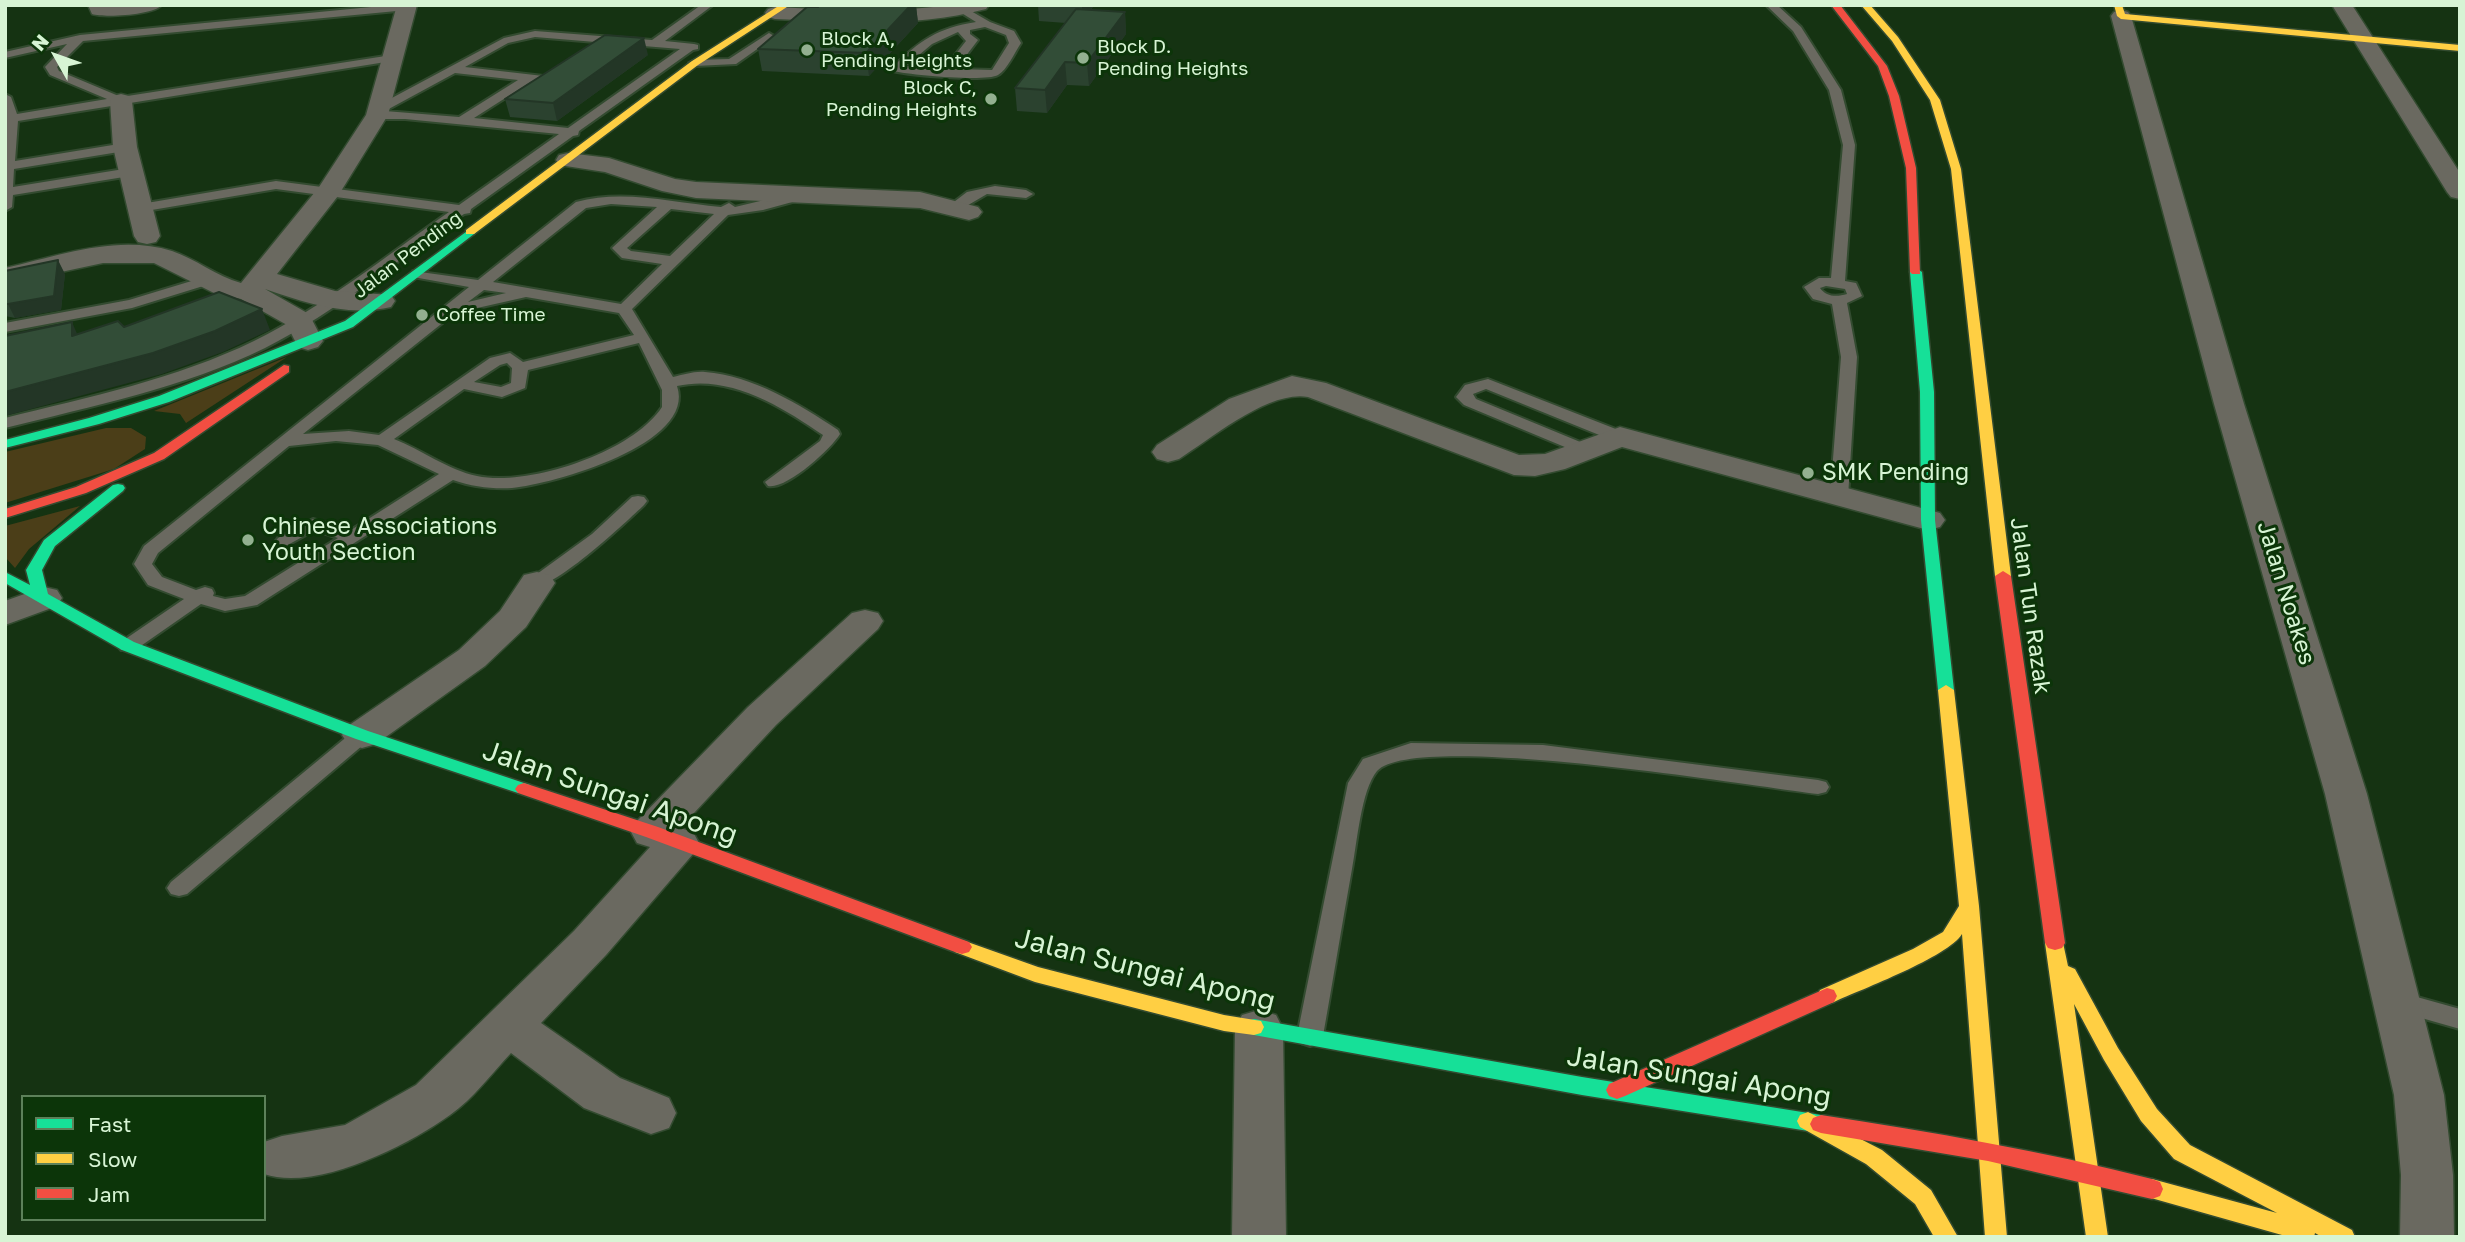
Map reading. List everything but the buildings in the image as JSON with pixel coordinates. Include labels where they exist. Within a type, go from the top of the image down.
[{"type":"main road","points":[[1835,5],[1882,66],[1894,96],[1912,168],[1915,266],[1927,392],[1928,520],[1969,906],[1996,1237]]},
{"type":"main road","name":"Jalan Tun Razak","points":[[1865,5],[1895,38],[1935,100],[1956,169],[1997,536],[2096,1237]]},
{"type":"main road","name":"Jalan Pending","points":[[5,443],[94,421],[164,399],[304,331],[349,324],[695,63],[780,9]]},
{"type":"main road","points":[[2119,11],[2460,48]]},
{"type":"main road","points":[[42,597],[34,570],[49,543],[159,456],[349,324]]},
{"type":"main road","points":[[94,421],[146,422]]},
{"type":"main road","points":[[5,514],[81,491],[159,456],[167,439],[163,428]]},
{"type":"main road","name":"Jalan Sungai Apong","points":[[5,577],[128,646],[362,735],[665,837],[1035,974],[1224,1023],[1989,1150],[2085,1171],[2327,1237]]},
{"type":"main road","points":[[1617,1090],[1920,954],[1950,937],[1969,906]]},
{"type":"main road","points":[[2057,954],[2111,1054],[2149,1115],[2182,1152],[2343,1237]]},
{"type":"main road","points":[[1808,1121],[1874,1157],[1923,1197],[1947,1237]]},
{"type":"street","points":[[98,5],[99,10],[152,5]]},
{"type":"street","points":[[2342,5],[2460,192]]},
{"type":"street","points":[[236,288],[329,191],[378,113],[407,6]]},
{"type":"street","points":[[780,9],[908,17],[974,17]]},
{"type":"street","name":"Jalan Noakes","points":[[2119,11],[2229,404],[2346,794],[2419,1095],[2427,1175],[2427,1237]]},
{"type":"street","points":[[121,101],[130,172],[153,246],[236,288],[304,331]]},
{"type":"street","points":[[568,160],[608,165],[671,186],[733,202],[802,195],[920,200],[961,210]]},
{"type":"street","points":[[5,276],[91,258],[134,253],[153,246]]},
{"type":"street","points":[[236,288],[286,288],[329,301],[355,304],[381,301]]},
{"type":"street","points":[[1168,452],[1240,406],[1293,386],[1315,390],[1514,465],[1535,466],[1620,437],[1928,520]]},
{"type":"street","points":[[362,735],[471,658],[513,619],[537,583]]},
{"type":"street","points":[[5,614],[42,597]]},
{"type":"street","points":[[282,1158],[355,1145],[434,1100],[590,943],[665,837],[762,716],[865,621]]},
{"type":"street","points":[[508,1025],[602,1093],[652,1113]]},
{"type":"street","points":[[1259,1029],[1259,1237]]},
{"type":"lane","points":[[654,44],[708,5]]},
{"type":"lane","points":[[1771,5],[1797,29],[1835,90],[1849,145],[1838,282]]},
{"type":"lane","points":[[5,55],[80,38],[407,6]]},
{"type":"lane","points":[[946,74],[974,40],[965,36],[974,17]]},
{"type":"lane","points":[[974,17],[1010,33],[1015,43],[996,72],[987,75],[946,74],[897,69],[925,42],[974,17]]},
{"type":"lane","points":[[378,113],[453,69],[519,36],[535,34],[716,49]]},
{"type":"lane","points":[[695,63],[732,62],[769,36]]},
{"type":"lane","points":[[80,38],[51,66],[54,73],[121,101]]},
{"type":"lane","points":[[593,54],[614,40]]},
{"type":"lane","points":[[5,423],[104,397],[304,331],[329,301],[462,210],[690,47]]},
{"type":"lane","points":[[12,118],[392,58]]},
{"type":"lane","points":[[453,69],[529,78],[557,77],[530,94]]},
{"type":"lane","points":[[461,121],[529,78]]},
{"type":"lane","points":[[5,97],[12,118],[5,207]]},
{"type":"lane","points":[[487,123],[509,109]]},
{"type":"lane","points":[[378,113],[598,135]]},
{"type":"lane","points":[[9,166],[125,147]]},
{"type":"lane","points":[[8,192],[130,172]]},
{"type":"lane","points":[[139,208],[276,185],[498,214]]},
{"type":"lane","points":[[961,210],[973,192],[995,189],[1026,194]]},
{"type":"lane","points":[[453,473],[250,601],[225,605],[203,594],[155,581],[143,564],[150,551],[486,284],[581,205],[602,199],[667,206],[733,202]]},
{"type":"lane","points":[[624,309],[733,202]]},
{"type":"lane","points":[[667,206],[619,248],[627,255],[674,261]]},
{"type":"lane","points":[[288,441],[337,436],[382,440],[453,473],[485,483],[514,482],[575,468],[612,454],[638,439],[669,412],[672,398],[668,383],[624,309],[418,274]]},
{"type":"lane","points":[[1818,282],[1838,282],[1851,286],[1856,293],[1851,299],[1839,301],[1818,296],[1811,287],[1818,282]]},
{"type":"lane","points":[[5,328],[236,288]]},
{"type":"lane","points":[[451,311],[530,292]]},
{"type":"lane","points":[[1839,301],[1849,357],[1839,497]]},
{"type":"lane","points":[[520,367],[643,337]]},
{"type":"lane","points":[[382,440],[495,362],[510,358],[520,367]]},
{"type":"lane","points":[[462,384],[502,392],[519,385],[520,367]]},
{"type":"lane","points":[[668,383],[704,377],[739,385],[816,423],[832,434],[826,444],[774,482]]},
{"type":"lane","points":[[1584,450],[1470,402],[1464,397],[1465,392],[1478,385],[1488,384],[1620,437]]},
{"type":"lane","points":[[323,413],[355,438]]},
{"type":"lane","points":[[537,583],[598,538],[638,500]]},
{"type":"lane","points":[[284,542],[313,524],[352,536]]},
{"type":"lane","points":[[128,646],[203,594]]},
{"type":"lane","points":[[179,888],[362,735]]},
{"type":"lane","points":[[1310,1036],[1346,836],[1359,783],[1371,764],[1411,750],[1543,752],[1818,787]]},
{"type":"lane","points":[[2398,1002],[2460,1020]]},
{"type":"shaded area","points":[[287,357],[186,423],[180,414],[154,411]]},
{"type":"shaded area","points":[[106,428],[131,428],[146,437],[145,449],[114,469],[5,503],[5,452]]},
{"type":"shaded area","points":[[80,506],[29,549],[15,568],[5,557],[5,526]]},
{"type":"traffic: fast","points":[[5,444],[94,421],[164,399],[349,324],[470,232]]},
{"type":"traffic: fast","points":[[1916,272],[1927,392],[1928,520],[1946,690]]},
{"type":"traffic: fast","points":[[40,595],[34,570],[49,543],[118,488]]},
{"type":"traffic: fast","points":[[5,577],[128,646],[362,735],[524,789]]},
{"type":"traffic: fast","points":[[1254,1027],[1582,1086],[1821,1124]]},
{"type":"traffic: slow","points":[[470,232],[695,63],[786,5]]},
{"type":"traffic: slow","points":[[1865,5],[1895,39],[1935,100],[1956,169],[2003,576]]},
{"type":"traffic: slow","points":[[2118,5],[2121,16],[2460,48]]},
{"type":"traffic: slow","points":[[1946,690],[1969,906],[1996,1237]]},
{"type":"traffic: slow","points":[[1827,996],[1920,954],[1950,937],[1969,906]]},
{"type":"traffic: slow","points":[[2055,943],[2097,1237]]},
{"type":"traffic: slow","points":[[962,947],[1035,974],[1224,1023],[1254,1027]]},
{"type":"traffic: slow","points":[[2068,974],[2111,1054],[2149,1115],[2182,1152],[2344,1237]]},
{"type":"traffic: slow","points":[[1808,1121],[1874,1157],[1923,1197],[1947,1237]]},
{"type":"traffic: slow","points":[[2152,1189],[2305,1231]]},
{"type":"traffic: jam","points":[[1835,5],[1882,66],[1894,96],[1911,168],[1916,272]]},
{"type":"traffic: jam","points":[[5,514],[81,490],[159,456],[284,369]]},
{"type":"traffic: jam","points":[[2003,576],[2055,943]]},
{"type":"traffic: jam","points":[[524,789],[652,832],[962,947]]},
{"type":"traffic: jam","points":[[1617,1090],[1827,996]]},
{"type":"traffic: jam","points":[[1821,1124],[1988,1152],[2152,1189]]},
{"type":"place","name":"Block A, Pending Heights","points":[[807,50]]},
{"type":"place","name":"Block D. Pending Heights","points":[[1083,58]]},
{"type":"place","name":"Block C, Pending Heights","points":[[991,99]]},
{"type":"place","name":"Coffee Time","points":[[422,315]]},
{"type":"place","name":"SMK Pending","points":[[1808,473]]},
{"type":"place","name":"Chinese Associations Youth Section","points":[[248,540]]}]
